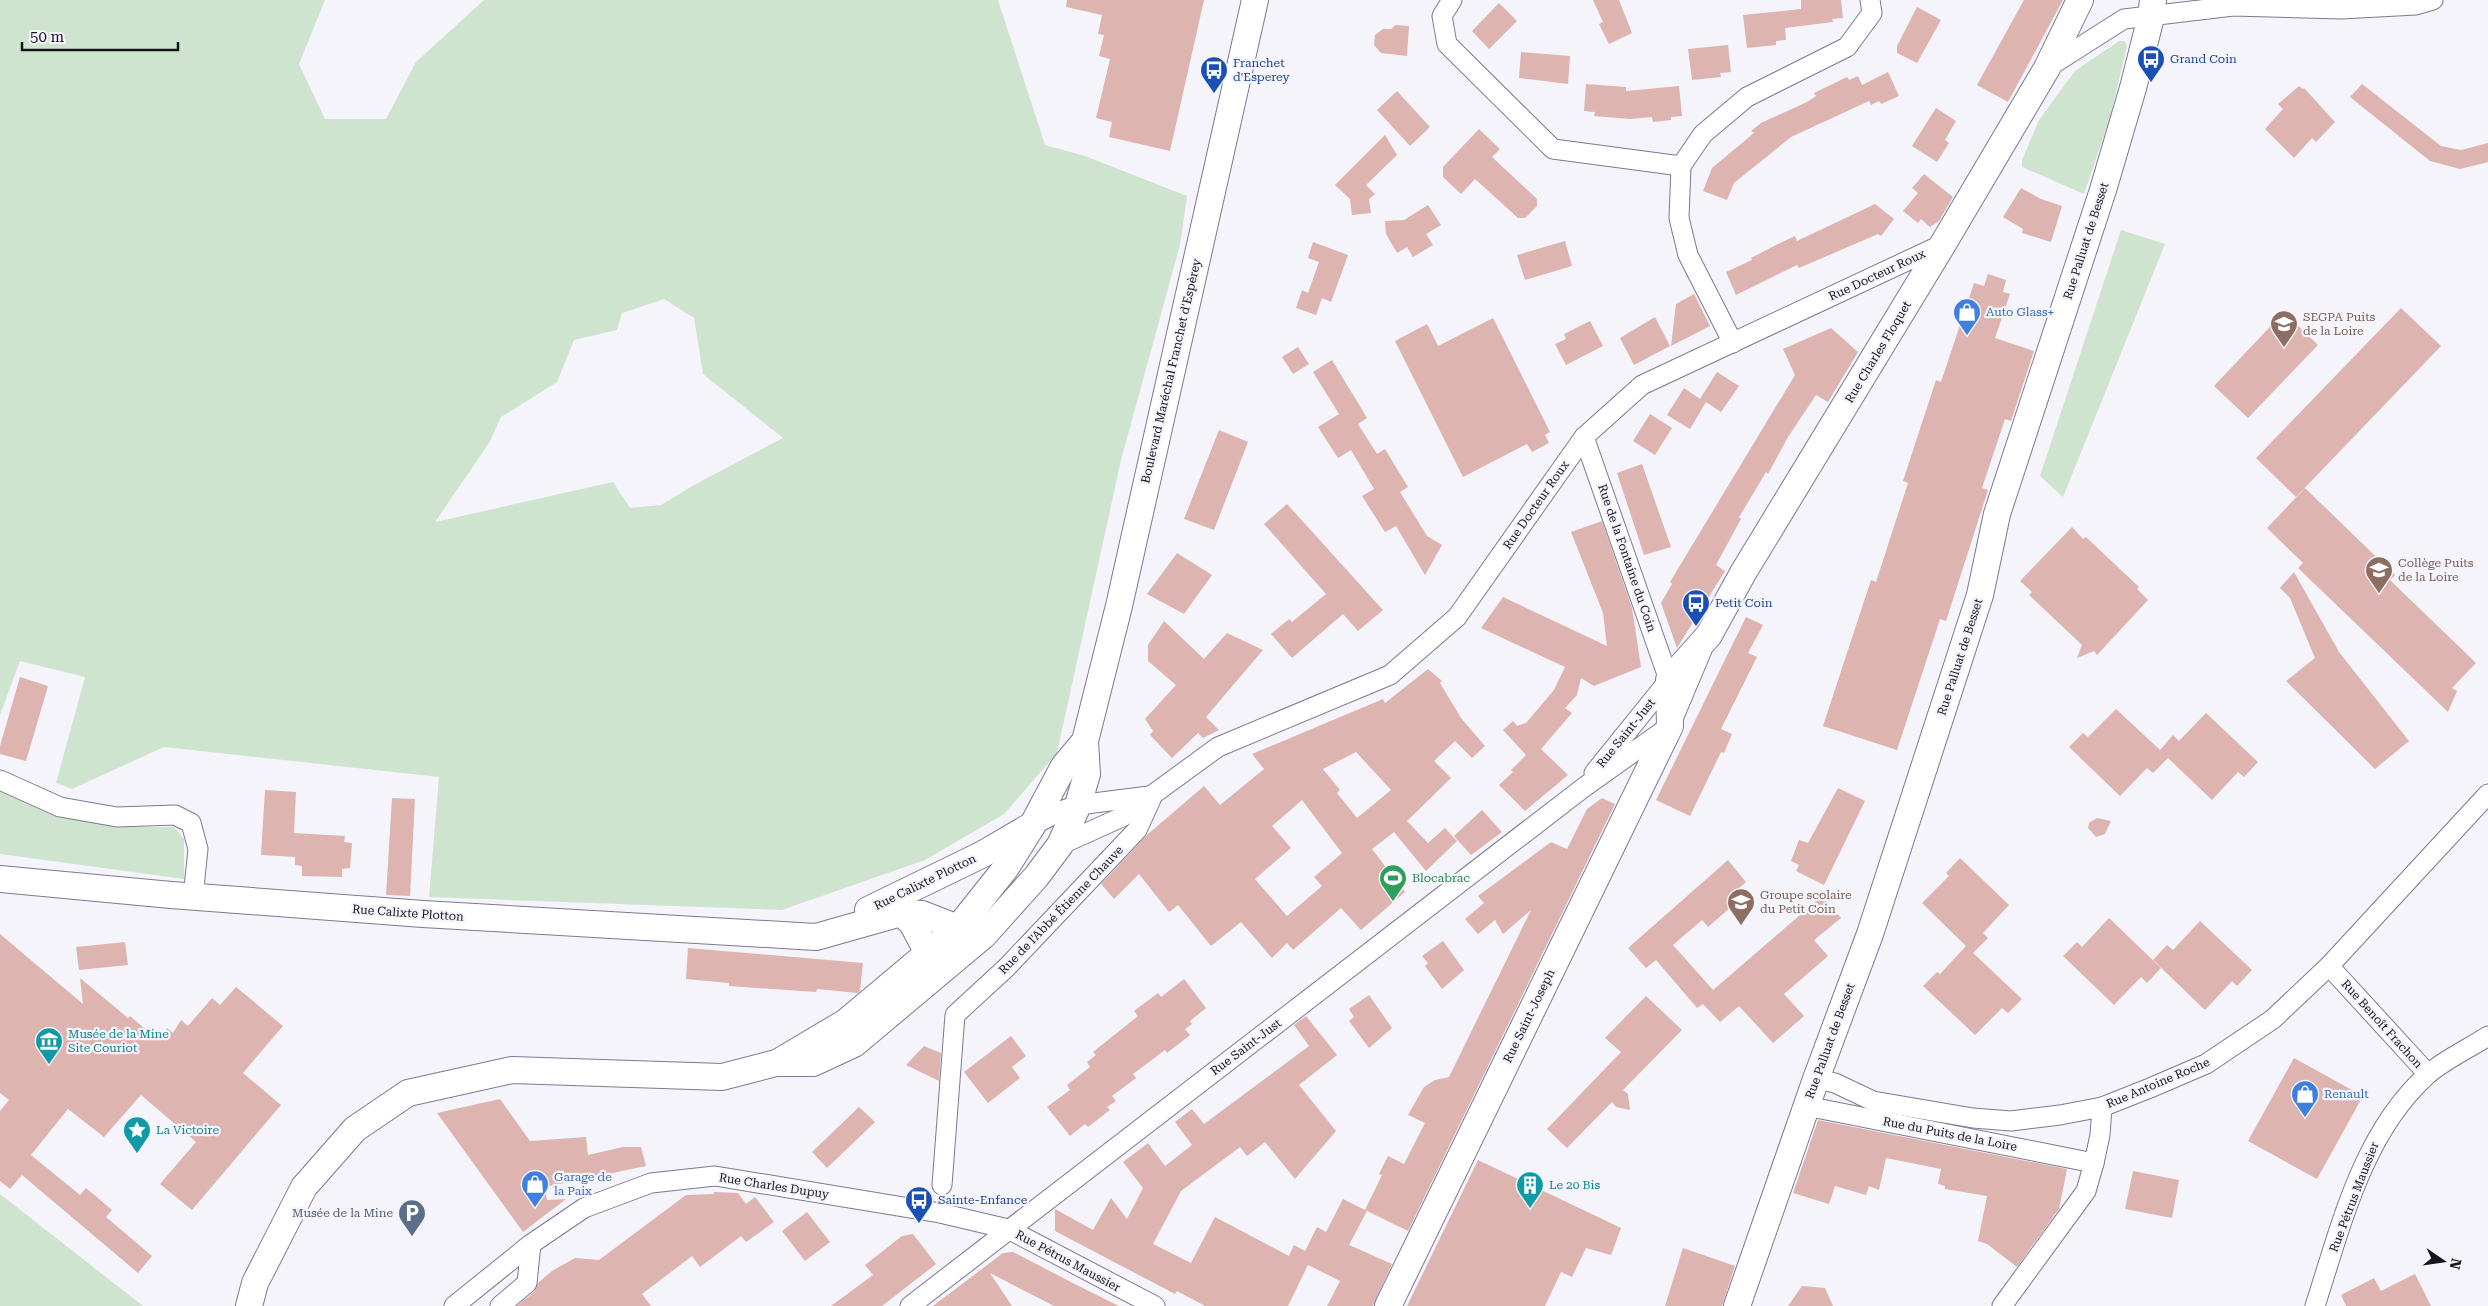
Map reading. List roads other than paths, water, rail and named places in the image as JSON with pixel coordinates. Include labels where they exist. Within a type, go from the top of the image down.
[{"type":"main road","name":"Boulevard Maréchal Franchet d'Espèrey","points":[[776,1063],[813,1064],[854,1044],[993,925],[1036,878],[1060,845],[1078,806],[1087,774],[1085,741],[1119,606],[1255,0]]},
{"type":"main road","name":"Rue Charles Floquet","points":[[1669,680],[1709,635],[1748,565],[1943,244],[2047,68],[2080,0]]},
{"type":"main road","name":"Rue Palluat de Besset","points":[[1737,1306],[1806,1106],[1870,934],[1980,595],[1997,514],[2102,190],[2133,88],[2152,8]]},
{"type":"main road","points":[[1669,680],[1670,726]]},
{"type":"main road","name":"Rue Saint-Joseph","points":[[1388,1306],[1670,726]]},
{"type":"main road","name":"Boulevard Maréchal Franchet d'Espèrey","points":[[249,1306],[255,1283],[304,1187],[354,1130],[408,1093],[512,1070],[722,1077],[776,1063],[846,1022],[929,955],[958,928],[1005,869],[1032,826],[1064,766],[1085,741]]},
{"type":"main road","name":"Rue Calixte Plotton","points":[[816,936],[983,854],[1032,826]]},
{"type":"main road","name":"Rue Calixte Plotton","points":[[0,879],[193,897],[423,914],[816,936],[901,913],[922,914],[958,928],[993,925]]},
{"type":"main road","name":"Rue Calixte Plotton","points":[[901,913],[912,923],[929,955]]},
{"type":"street","points":[[1452,0],[1442,16],[1447,44],[1553,149],[1681,166]]},
{"type":"street","points":[[1733,342],[1688,255],[1679,218],[1681,166],[1703,134],[1746,97],[1847,46],[1872,13],[1870,0]]},
{"type":"street","name":"Rue Charles Floquet","points":[[2047,68],[2072,50],[2124,19],[2152,8],[2227,3],[2416,5],[2433,0]]},
{"type":"street","name":"Rue Docteur Roux","points":[[1060,845],[1122,817],[1218,747],[1390,675],[1456,617],[1584,436],[1642,385],[1943,244]]},
{"type":"street","name":"Rue de la Fontaine du Coin","points":[[1584,436],[1669,680]]},
{"type":"street","name":"Rue Charles Floquet","points":[[1670,726],[1709,635]]},
{"type":"street","name":"Rue Saint-Just","points":[[1584,788],[1669,680]]},
{"type":"street","name":"Rue Saint-Just","points":[[910,1306],[1584,788],[1670,726]]},
{"type":"street","points":[[0,780],[60,807],[117,817],[175,816],[191,823],[198,849],[193,897]]},
{"type":"street","name":"Rue Antoine Roche","points":[[1816,1079],[1835,1083],[1873,1101],[1973,1118],[2011,1121],[2102,1107],[2206,1064],[2273,1019],[2329,966],[2488,794]]},
{"type":"street","name":"Rue Docteur Roux","points":[[1032,826],[1058,812],[1078,806],[1152,796]]},
{"type":"street","name":"Rue de l'Abbé Étienne Chauve","points":[[942,1185],[955,1015],[1007,967],[1137,830],[1152,796]]},
{"type":"street","name":"Rue Benoît Frachon","points":[[2329,966],[2428,1074],[2488,1036]]},
{"type":"street","name":"Rue Pétrus Maussier","points":[[2315,1306],[2350,1202],[2376,1139],[2407,1096],[2428,1074]]},
{"type":"street","name":"Rue du Puits de la Loire","points":[[1806,1106],[2094,1163]]},
{"type":"street","points":[[2002,1306],[2086,1191],[2100,1135],[2102,1107]]},
{"type":"street","name":"Rue Charles Dupuy","points":[[454,1306],[531,1244],[584,1208],[651,1183],[716,1176],[940,1213],[1008,1230]]},
{"type":"street","name":"Rue Pétrus Maussier","points":[[1008,1230],[1155,1306]]},
{"type":"street","points":[[500,1306],[527,1283],[531,1244]]},
{"type":"place","name":"Grand Coin","points":[[2151,83]]},
{"type":"place","name":"Franchet d'Esperey","points":[[1214,94]]},
{"type":"place","name":"Auto Glass+","points":[[1967,336]]},
{"type":"place","name":"SEGPA Puits de la Loire","points":[[2284,348]]},
{"type":"place","name":"Collège Puits de la Loire","points":[[2379,594]]},
{"type":"place","name":"Petit Coin","points":[[1696,627]]},
{"type":"place","name":"Blocabrac","points":[[1393,902]]},
{"type":"place","name":"Groupe scolaire du Petit Coin","points":[[1741,926]]},
{"type":"place","name":"Musée de la Mine Site Couriot","points":[[49,1065]]},
{"type":"place","name":"Renault","points":[[2305,1118]]},
{"type":"place","name":"La Victoire","points":[[137,1154]]},
{"type":"place","name":"Garage de la Paix","points":[[535,1208]]},
{"type":"place","name":"Le 20 Bis","points":[[1530,1209]]},
{"type":"place","name":"Sainte-Enfance","points":[[919,1224]]},
{"type":"place","name":"Musée de la Mine","points":[[412,1237]]}]
